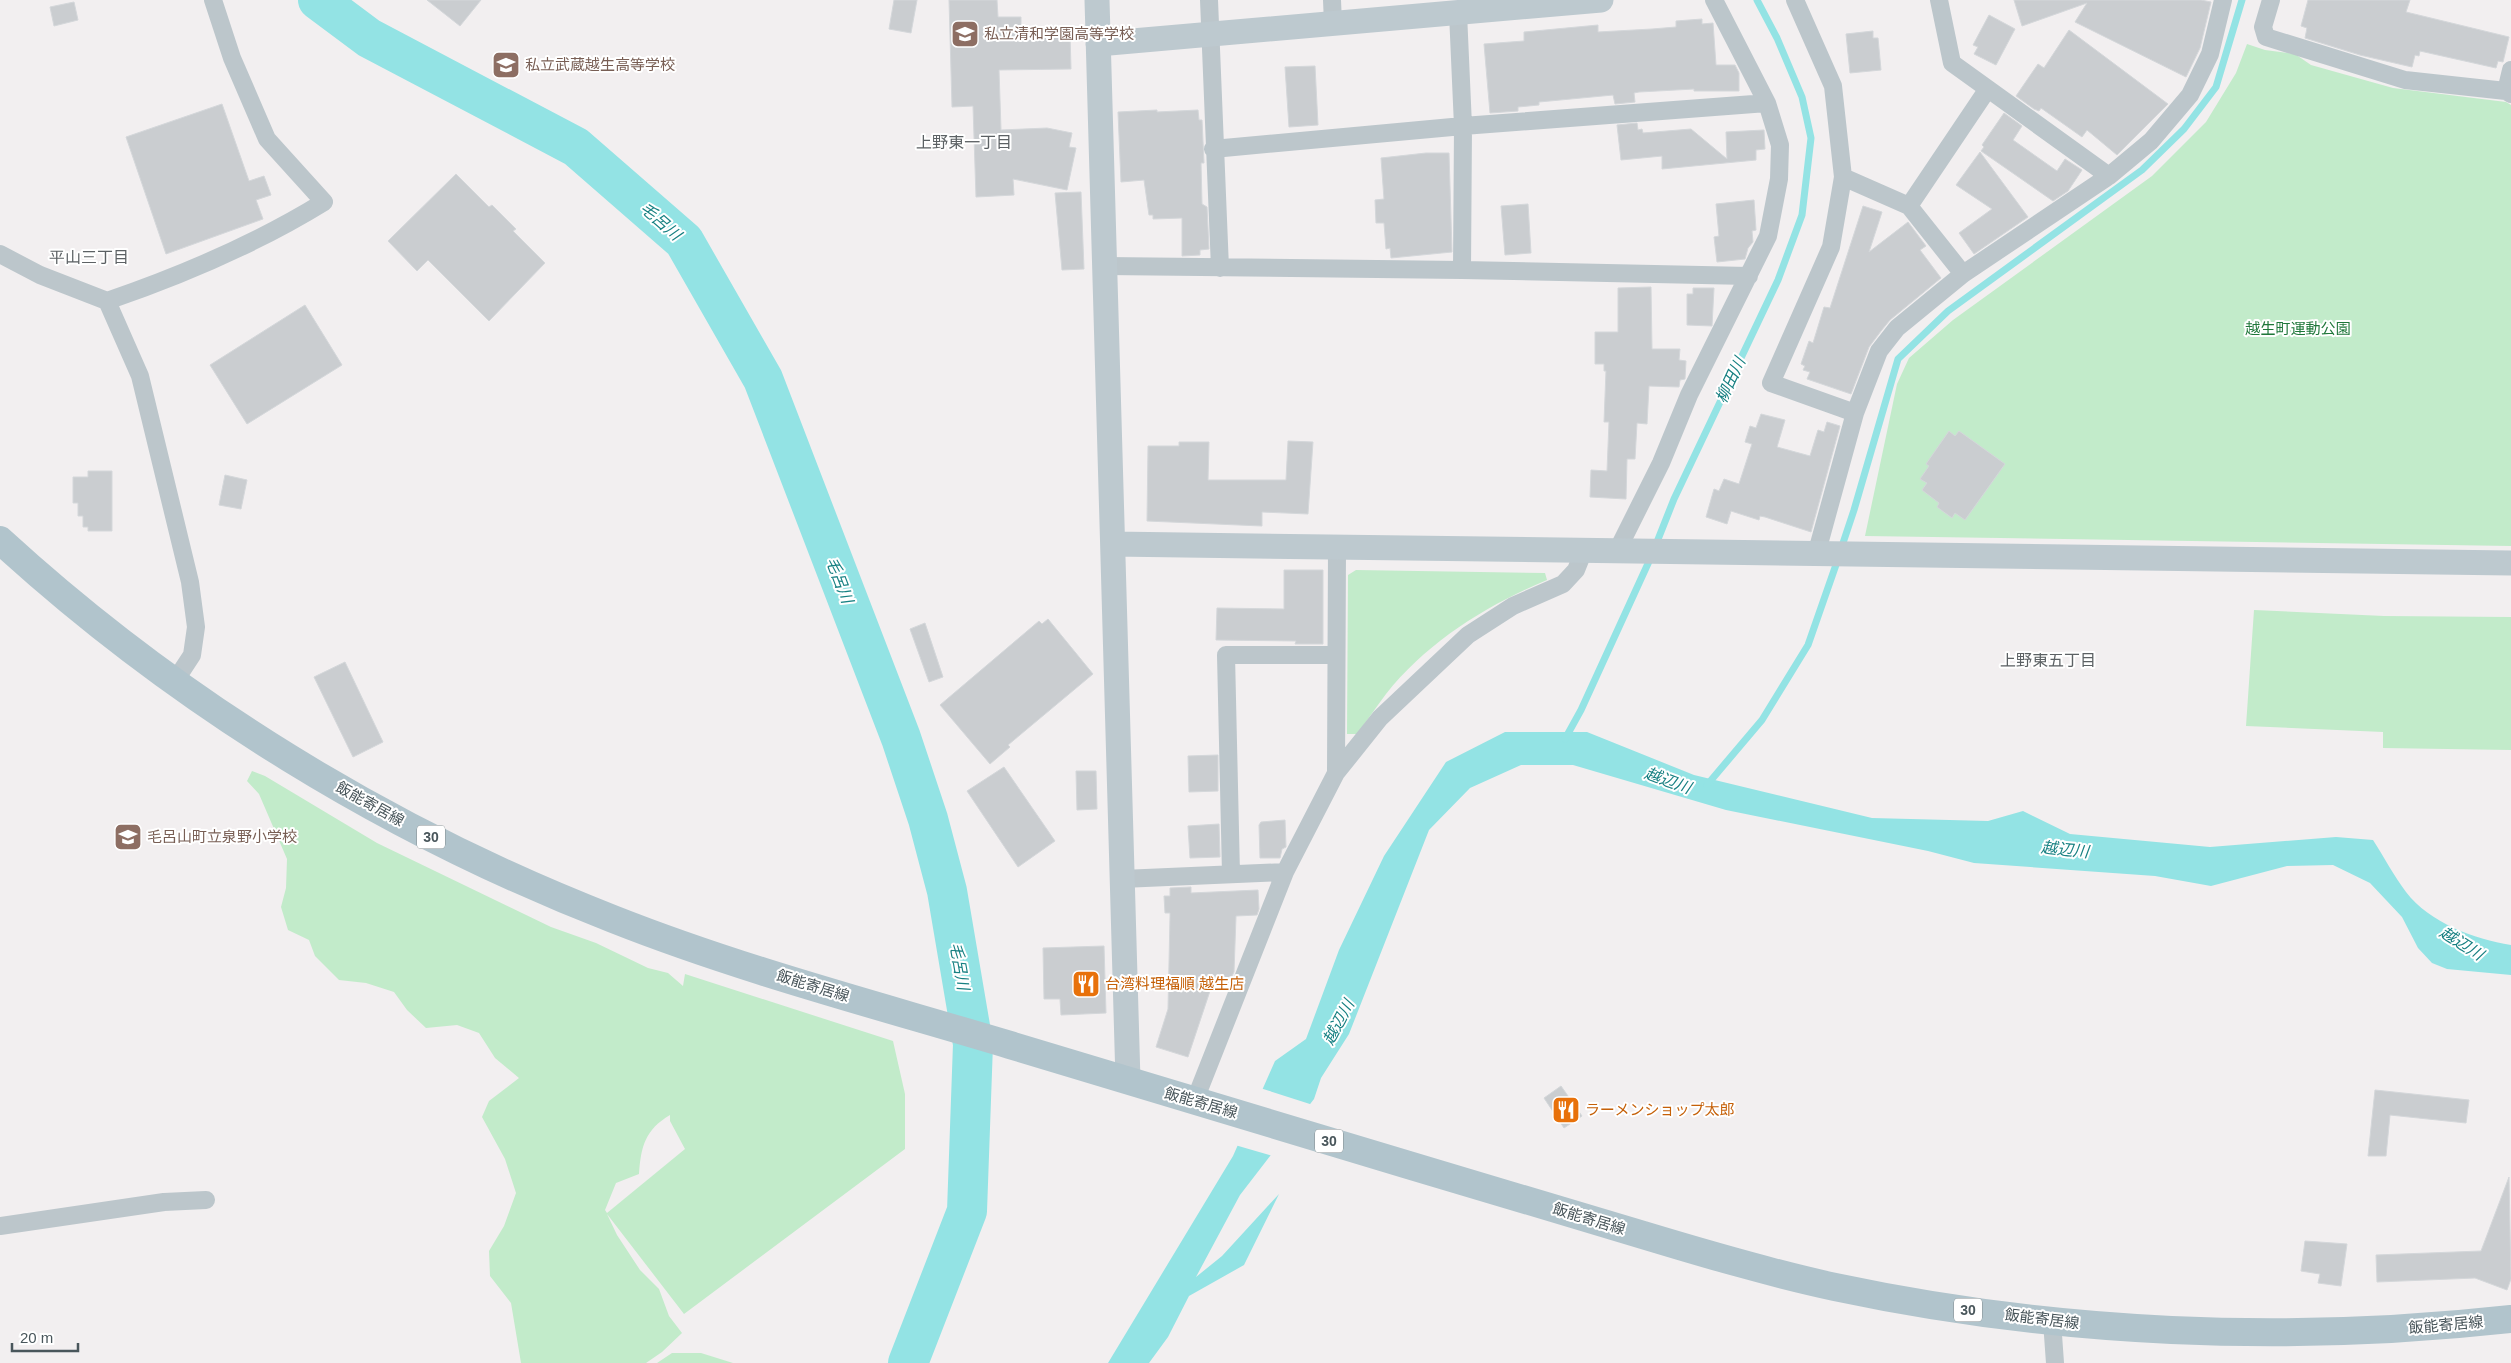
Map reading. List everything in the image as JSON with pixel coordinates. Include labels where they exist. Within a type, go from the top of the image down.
[{"type":"main road","name":"飯能寄居線","points":[[0,540],[51,585],[175,682],[342,790],[402,823],[501,871],[613,919],[706,953],[1441,1175],[1771,1272],[1936,1306],[2052,1321],[2170,1330],[2289,1333],[2417,1328],[2511,1319]]},
{"type":"street","points":[[0,254],[40,275],[107,301],[145,288],[288,224],[324,202],[267,139],[232,58],[213,0]]},
{"type":"street","points":[[1097,0],[1128,1081]]},
{"type":"street","points":[[1209,0],[1213,150],[1220,268]]},
{"type":"street","points":[[1098,44],[1210,34],[1333,11],[1458,13],[1601,0]]},
{"type":"street","points":[[1623,551],[1689,395],[1768,236],[1780,179],[1780,145],[1767,102],[1714,0]]},
{"type":"street","points":[[1795,0],[1833,86],[1843,177],[1831,247],[1771,383],[1855,413]]},
{"type":"street","points":[[1939,0],[1952,63],[2109,176]]},
{"type":"street","points":[[1819,555],[1855,413],[1883,346],[1897,328],[1963,274],[2109,176],[2151,141],[2190,95],[2210,54],[2223,0]]},
{"type":"street","points":[[2271,0],[2264,27],[2266,37],[2405,80],[2508,93],[2511,70]]},
{"type":"street","points":[[1458,13],[1463,126],[1462,270]]},
{"type":"street","points":[[1909,206],[1988,90]]},
{"type":"street","points":[[1213,150],[1463,126],[1767,102]]},
{"type":"street","points":[[1843,177],[1909,206],[1963,274]]},
{"type":"street","points":[[1104,266],[1462,270],[1749,276]]},
{"type":"street","points":[[107,301],[140,376],[190,582],[196,627],[192,654],[175,682]]},
{"type":"street","points":[[1113,544],[2511,564]]},
{"type":"street","points":[[1336,773],[1337,548]]},
{"type":"street","points":[[1206,1104],[1284,872],[1336,773],[1380,718],[1461,641],[1513,606],[1563,584],[1576,570],[1584,550]]},
{"type":"street","points":[[1232,874],[1226,655],[1336,655]]},
{"type":"street","points":[[1122,879],[1284,872]]},
{"type":"street","points":[[0,1226],[164,1202],[206,1200]]},
{"type":"street","points":[[2052,1321],[2055,1363]]},
{"type":"green space","name":"越生町運動公園","points":[[2247,44],[2265,50],[2295,54],[2311,65],[2393,88],[2506,102],[2511,105],[2511,546],[1865,536],[1897,384],[1909,358],[1953,320],[2152,176],[2206,122],[2236,73]]},
{"type":"green space","points":[[1356,570],[1545,573],[1547,580],[1481,613],[1439,642],[1402,675],[1357,734],[1347,734],[1348,575]]},
{"type":"green space","points":[[2254,610],[2384,616],[2511,617],[2511,750],[2383,748],[2383,732],[2246,726]]},
{"type":"green space","points":[[252,771],[265,776],[377,843],[551,927],[596,943],[648,968],[668,973],[683,986],[685,974],[893,1041],[905,1094],[905,1149],[684,1314],[607,1214],[617,1235],[640,1270],[659,1289],[669,1316],[682,1333],[662,1352],[646,1363],[521,1363],[511,1303],[490,1276],[489,1251],[504,1226],[516,1193],[505,1159],[482,1117],[489,1101],[519,1078],[495,1058],[479,1033],[457,1025],[426,1028],[407,1010],[394,992],[366,983],[339,980],[315,956],[309,940],[288,930],[281,907],[286,888],[287,859],[259,794],[247,781]],"holes":[[[670,1115],[670,1121],[685,1149],[607,1213],[605,1210],[616,1183],[639,1174],[643,1147],[650,1133]]]},
{"type":"green space","points":[[672,1353],[701,1353],[733,1363],[657,1363]]},
{"type":"water","name":"越辺川","points":[[1505,732],[1587,732],[1694,775],[1872,818],[1988,821],[2023,811],[2070,834],[2210,847],[2336,837],[2373,840],[2406,892],[2427,913],[2468,934],[2511,945],[2511,975],[2447,969],[2432,963],[2418,948],[2402,917],[2370,883],[2333,865],[2287,866],[2211,886],[2155,876],[1974,863],[1928,851],[1726,810],[1573,765],[1521,765],[1470,788],[1429,830],[1349,1034],[1321,1078],[1314,1099],[1240,1195],[1196,1277],[1222,1256],[1279,1194],[1244,1265],[1189,1296],[1168,1337],[1149,1363],[1108,1363],[1233,1156],[1275,1061],[1306,1039],[1339,950],[1384,856],[1446,762]]},
{"type":"pier","points":[[1260,1088],[1313,1105],[1273,1156],[1235,1145]]},
{"type":"building","points":[[427,0],[481,0],[460,26]]},
{"type":"building","points":[[894,0],[917,0],[911,33],[889,29]]},
{"type":"building","points":[[949,0],[997,0],[998,17],[1021,17],[1021,34],[1070,34],[1071,69],[999,70],[1001,130],[1047,128],[1072,133],[1069,147],[1076,148],[1067,190],[1013,179],[1014,195],[976,197],[973,106],[952,107]]},
{"type":"building","points":[[2014,0],[2201,0],[2211,2],[2200,48],[2186,77],[2075,22],[2087,3],[2022,26]]},
{"type":"building","points":[[2308,0],[2410,0],[2406,12],[2509,37],[2503,62],[2498,61],[2496,68],[2420,51],[2419,56],[2415,55],[2412,67],[2360,55],[2305,38],[2307,28],[2301,26]]},
{"type":"building","points":[[74,2],[78,20],[54,26],[50,7]]},
{"type":"building","points":[[1989,15],[2015,29],[1996,65],[1974,54],[1978,47],[1973,45]]},
{"type":"building","points":[[1702,19],[1702,24],[1713,23],[1716,65],[1735,65],[1739,73],[1739,91],[1694,91],[1694,89],[1639,92],[1634,93],[1635,102],[1615,104],[1613,95],[1539,102],[1539,105],[1518,107],[1518,111],[1490,113],[1484,44],[1524,41],[1524,32],[1598,25],[1598,32],[1652,29],[1676,27],[1676,21]]},
{"type":"building","points":[[2069,30],[2168,104],[2117,155],[2087,130],[2082,137],[2041,108],[2039,111],[2034,109],[2016,96],[2038,64],[2044,68]]},
{"type":"building","points":[[1873,31],[1873,38],[1878,38],[1881,70],[1850,73],[1846,34]]},
{"type":"building","points":[[1315,66],[1318,125],[1289,127],[1285,67]]},
{"type":"building","points":[[222,104],[249,181],[264,176],[271,195],[256,200],[263,219],[166,254],[126,137]]},
{"type":"building","points":[[1157,110],[1157,112],[1198,110],[1199,120],[1202,120],[1204,163],[1201,163],[1202,204],[1207,207],[1209,249],[1200,250],[1200,255],[1182,256],[1182,218],[1153,219],[1153,215],[1149,215],[1144,180],[1121,182],[1118,112]]},
{"type":"building","points":[[2004,113],[2022,126],[2013,140],[2057,171],[2065,159],[2082,170],[2068,191],[2053,201],[1981,151],[1984,147],[1982,145]]},
{"type":"building","points":[[1637,123],[1638,130],[1642,129],[1643,133],[1691,129],[1727,159],[1726,132],[1764,130],[1765,149],[1756,150],[1756,160],[1662,169],[1662,156],[1621,160],[1617,125]]},
{"type":"building","points":[[1980,152],[2028,217],[1974,254],[1959,233],[1992,209],[1956,185]]},
{"type":"building","points":[[1426,153],[1449,153],[1452,252],[1391,258],[1390,248],[1386,249],[1384,223],[1376,223],[1375,200],[1384,199],[1381,158]]},
{"type":"building","points":[[456,174],[489,207],[492,205],[516,229],[513,231],[545,263],[489,321],[428,260],[417,271],[388,241]]},
{"type":"building","points":[[1081,192],[1084,269],[1062,270],[1055,193]]},
{"type":"building","points":[[1754,200],[1756,230],[1752,231],[1753,242],[1748,248],[1745,259],[1717,262],[1714,237],[1719,236],[1716,204]]},
{"type":"building","points":[[1528,204],[1531,253],[1505,255],[1501,206]]},
{"type":"building","points":[[1863,206],[1882,212],[1869,252],[1908,222],[1926,246],[1920,250],[1941,278],[1890,320],[1881,331],[1869,347],[1851,394],[1807,379],[1810,372],[1803,370],[1805,366],[1801,364],[1809,341],[1813,343],[1824,307],[1830,308]]},
{"type":"building","points":[[1651,287],[1652,349],[1680,349],[1679,360],[1686,361],[1685,379],[1680,380],[1679,387],[1649,386],[1647,424],[1637,423],[1635,459],[1627,459],[1626,499],[1590,497],[1591,470],[1607,471],[1609,422],[1604,422],[1606,371],[1604,371],[1604,364],[1595,364],[1595,332],[1618,332],[1618,288]]},
{"type":"building","points":[[1693,288],[1714,288],[1712,326],[1687,325],[1687,294],[1693,294]]},
{"type":"building","points":[[305,305],[342,365],[247,424],[210,365]]},
{"type":"building","points":[[1761,414],[1785,420],[1777,447],[1810,456],[1818,430],[1824,432],[1827,422],[1840,426],[1811,532],[1765,517],[1760,516],[1759,520],[1731,511],[1727,524],[1706,517],[1714,489],[1719,491],[1724,479],[1739,484],[1752,444],[1745,442],[1750,426],[1756,428]]},
{"type":"building","points":[[1949,431],[1955,436],[1959,431],[2005,464],[1965,520],[1955,513],[1952,518],[1937,507],[1939,503],[1922,490],[1927,483],[1920,479],[1929,466],[1926,464]]},
{"type":"building","points":[[1288,441],[1313,442],[1308,514],[1262,512],[1262,526],[1147,521],[1148,446],[1179,446],[1179,442],[1209,442],[1208,480],[1286,480]]},
{"type":"building","points":[[88,471],[112,471],[112,531],[88,531],[88,527],[83,527],[83,516],[78,516],[78,503],[73,503],[73,477],[88,477]]},
{"type":"building","points":[[225,475],[247,480],[241,509],[219,505]]},
{"type":"building","points":[[1284,570],[1323,570],[1323,644],[1295,644],[1296,641],[1216,640],[1217,608],[1284,609]]},
{"type":"building","points":[[1048,619],[1093,674],[1008,745],[1010,747],[990,764],[940,705],[1039,621],[1042,624]]},
{"type":"building","points":[[925,623],[943,677],[929,682],[910,629]]},
{"type":"building","points":[[345,662],[383,742],[353,757],[314,677]]},
{"type":"building","points":[[1218,755],[1218,791],[1189,792],[1188,756]]},
{"type":"building","points":[[1004,767],[1055,841],[1018,867],[967,791]]},
{"type":"building","points":[[1076,771],[1096,771],[1097,809],[1077,810]]},
{"type":"building","points":[[1285,820],[1286,847],[1282,849],[1280,858],[1260,858],[1259,825],[1261,822]]},
{"type":"building","points":[[1219,824],[1220,857],[1190,858],[1188,826]]},
{"type":"building","points":[[1191,887],[1191,893],[1258,890],[1259,909],[1257,915],[1236,916],[1234,972],[1229,977],[1229,985],[1212,985],[1188,1057],[1156,1047],[1168,1009],[1170,913],[1165,913],[1164,896],[1170,896],[1170,888]]},
{"type":"building","points":[[1104,946],[1106,1013],[1061,1015],[1060,999],[1044,999],[1043,948]]},
{"type":"building","points":[[1561,1086],[1582,1116],[1564,1128],[1544,1098]]},
{"type":"building","points":[[2375,1090],[2469,1100],[2466,1123],[2390,1115],[2386,1156],[2368,1156]]},
{"type":"building","points":[[2509,1177],[2511,1279],[2507,1290],[2475,1278],[2377,1282],[2376,1255],[2481,1251]]},
{"type":"building","points":[[2305,1241],[2347,1244],[2341,1286],[2318,1283],[2320,1274],[2301,1271]]},
{"type":"waterway","name":"毛呂川","points":[[318,0],[369,38],[576,147],[684,241],[763,379],[901,738],[928,819],[947,891],[973,1044],[967,1211],[908,1363]]},
{"type":"waterway","name":"柳田川","points":[[1655,547],[1674,499],[1778,280],[1802,215],[1811,138],[1802,97],[1777,38],[1757,0]]},
{"type":"waterway","points":[[1841,549],[1898,359],[1948,311],[2142,170],[2184,129],[2216,87],[2242,0]]},
{"type":"waterway","name":"柳田川","points":[[1565,739],[1581,710],[1651,557]]},
{"type":"waterway","points":[[1707,785],[1762,720],[1808,645],[1838,559]]},
{"type":"place","name":"私立清和学園高等学校","points":[[965,34]]},
{"type":"place","name":"私立武蔵越生高等学校","points":[[506,65]]},
{"type":"place","name":"毛呂山町立泉野小学校","points":[[128,837]]},
{"type":"place","name":"台湾料理福順 越生店","points":[[1086,984]]},
{"type":"place","name":"ラーメンショップ太郎","points":[[1566,1110]]},
{"type":"district","name":"上野東一丁目","points":[[964,142]]},
{"type":"district","name":"平山三丁目","points":[[89,257]]},
{"type":"district","name":"上野東五丁目","points":[[2048,660]]}]
